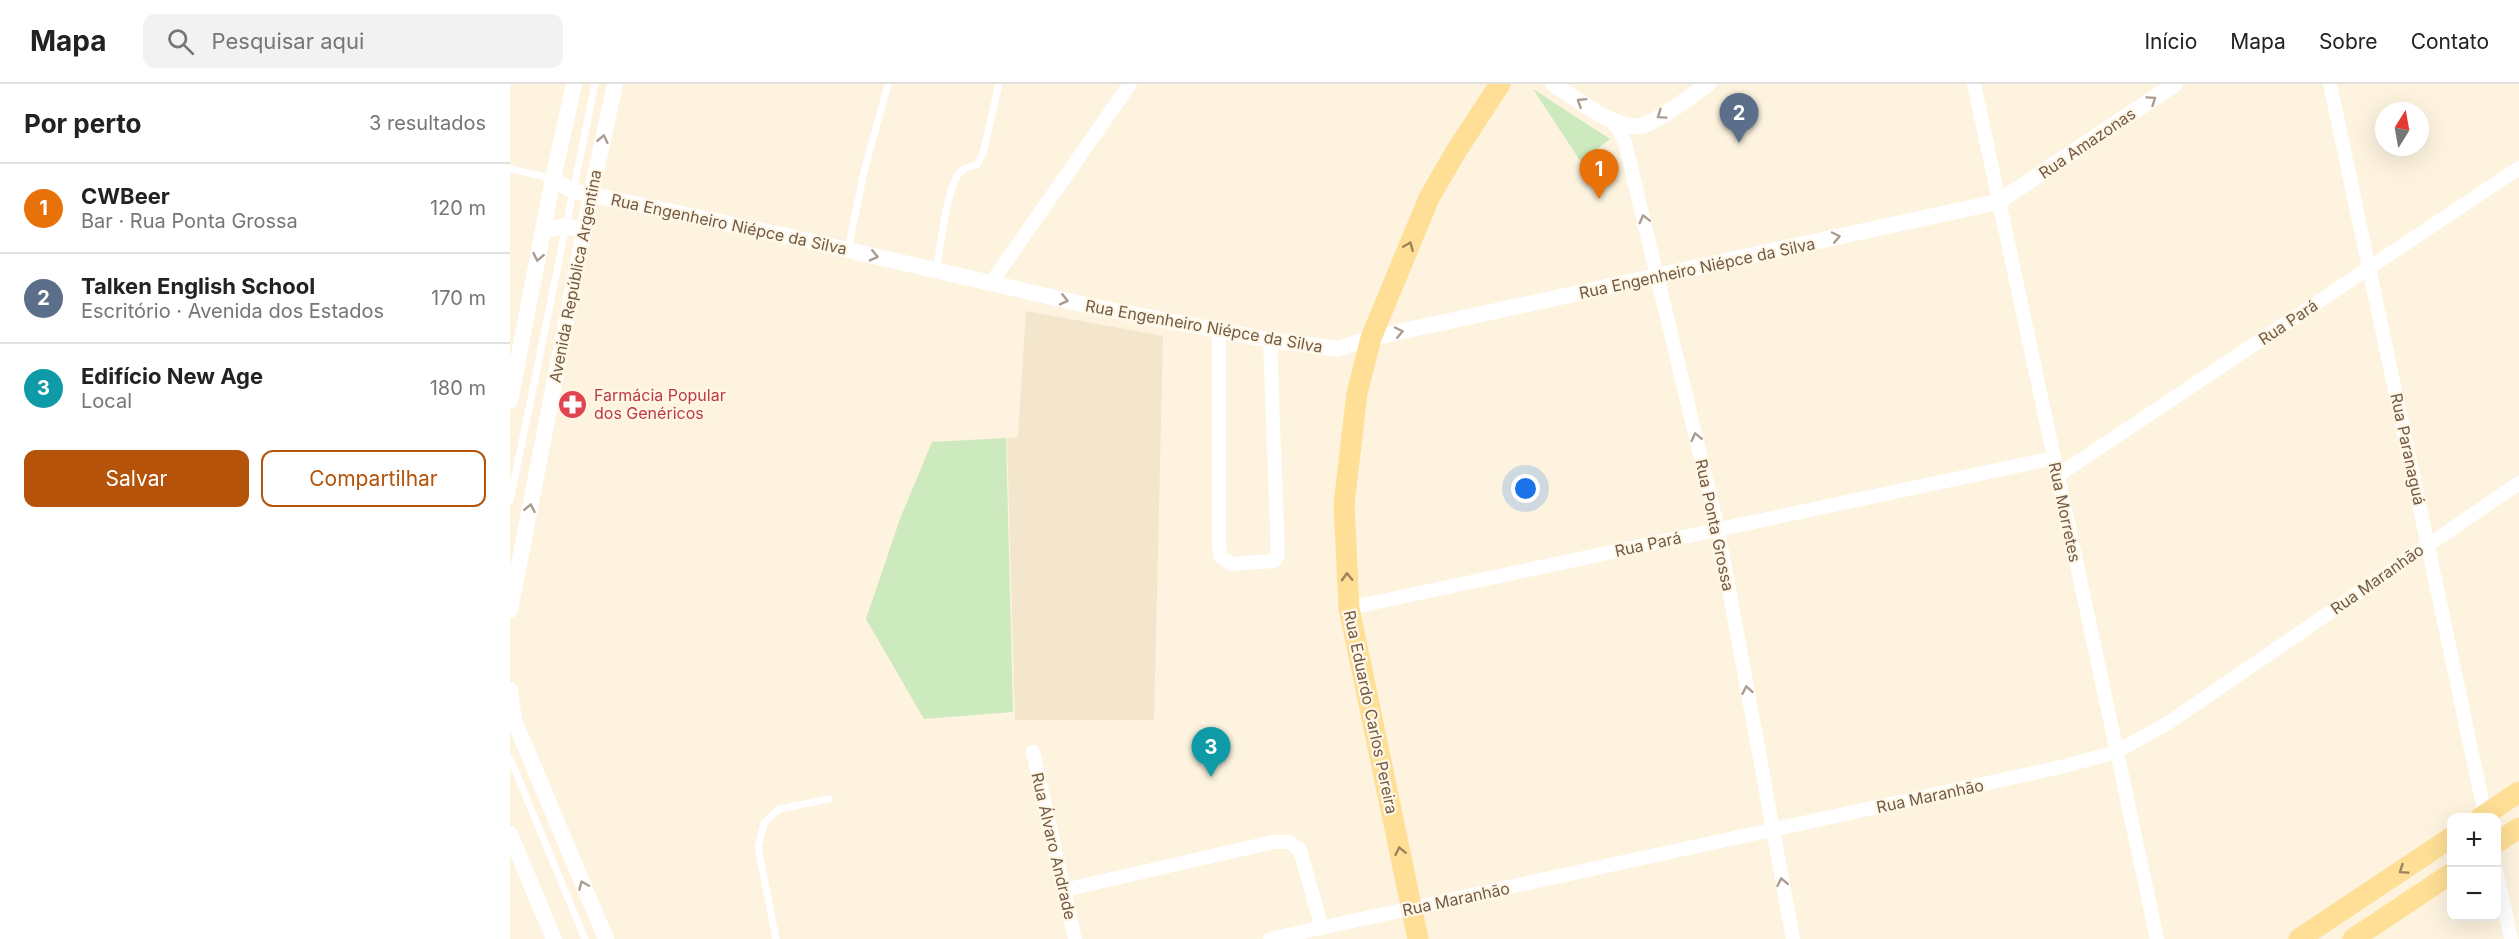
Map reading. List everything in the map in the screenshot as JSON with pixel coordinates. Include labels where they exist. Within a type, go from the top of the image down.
[{"type":"main road","name":"Rua Eduardo Carlos Pereira","points":[[1418,939],[1348,608],[1344,504],[1357,393],[1371,338],[1429,198],[1500,84]]},
{"type":"main road","points":[[2487,813],[2519,792]]},
{"type":"main road","points":[[2501,840],[2519,828]]},
{"type":"main road","points":[[2299,939],[2447,840]]},
{"type":"main road","points":[[2353,939],[2447,876]]},
{"type":"street","points":[[510,401],[553,178],[574,84]]},
{"type":"street","name":"Avenida República Argentina","points":[[510,610],[584,230],[615,84]]},
{"type":"street","points":[[991,283],[1130,84]]},
{"type":"street","points":[[1553,84],[1610,119],[1626,126],[1651,122],[1708,84]]},
{"type":"street","name":"Rua Morretes","points":[[1974,84],[2157,939]]},
{"type":"street","name":"Rua Amazonas","points":[[1998,202],[2175,84]]},
{"type":"street","name":"Rua Paranaguá","points":[[2330,84],[2428,544],[2481,813]]},
{"type":"street","name":"Rua Ponta Grossa","points":[[1610,119],[1623,136],[1718,529],[1793,939]]},
{"type":"street","name":"Rua Pará","points":[[2058,476],[2519,168]]},
{"type":"street","name":"Rua Engenheiro Niépce da Silva","points":[[553,178],[573,191],[848,250],[1099,308],[1270,340],[1338,349],[1371,338],[1998,202]]},
{"type":"street","points":[[543,230],[566,226],[584,230]]},
{"type":"street","points":[[1218,329],[1219,544],[1220,555],[1231,564],[1274,561],[1278,556],[1270,340]]},
{"type":"street","name":"Rua Pará","points":[[1348,608],[2054,458]]},
{"type":"street","name":"Rua Maranhão","points":[[1270,939],[2061,767],[2116,752],[2168,723],[2519,483]]},
{"type":"street","points":[[510,690],[514,720],[606,939]]},
{"type":"street","name":"Rua Álvaro Andrade","points":[[1033,752],[1076,939]]},
{"type":"street","points":[[510,834],[554,939]]},
{"type":"street","points":[[1064,890],[1273,842],[1289,842],[1300,850],[1322,928]]},
{"type":"street","points":[[2501,893],[2511,939]]},
{"type":"lane","points":[[510,501],[595,84]]},
{"type":"lane","points":[[848,250],[864,172],[888,84]]},
{"type":"lane","points":[[936,270],[951,193],[958,175],[966,167],[977,165],[983,153],[999,84]]},
{"type":"lane","points":[[510,169],[553,178]]},
{"type":"lane","points":[[510,758],[585,939]]},
{"type":"lane","points":[[776,939],[758,847],[764,824],[779,809],[829,799]]},
{"type":"shaded area","points":[[1026,311],[1163,336],[1154,720],[1015,720],[1007,438],[1018,437]]},
{"type":"green space","points":[[1533,89],[1610,139],[1581,162]]},
{"type":"green space","points":[[1006,438],[1013,712],[924,719],[866,619],[900,519],[932,442]]},
{"type":"place","name":"Talken English School","points":[[1739,143]]},
{"type":"place","name":"CWBeer","points":[[1599,199]]},
{"type":"place","name":"Farmácia Popular dos Genéricos","points":[[573,404]]},
{"type":"place","name":"Edifício New Age","points":[[1211,777]]}]
